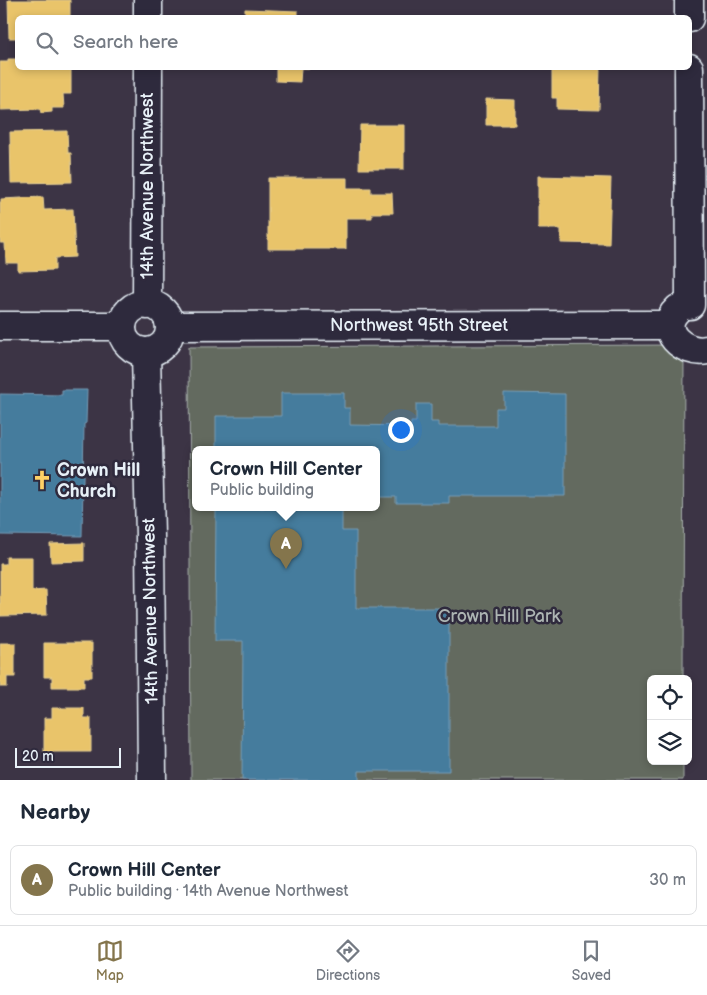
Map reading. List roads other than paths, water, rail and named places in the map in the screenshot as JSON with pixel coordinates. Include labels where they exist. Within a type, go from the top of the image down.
[{"type":"street","points":[[148,0],[148,15]]},
{"type":"street","points":[[689,0],[689,15]]},
{"type":"street","name":"14th Avenue Northwest","points":[[147,304],[148,70]]},
{"type":"street","points":[[689,70],[698,308],[684,306],[676,310],[671,316],[669,324],[671,334],[680,344],[700,352],[707,350]]},
{"type":"street","points":[[144,304],[152,304],[160,308],[166,314],[170,326],[169,338],[164,345],[158,350],[151,352],[135,350],[129,346],[124,340],[122,332],[124,318],[129,311],[136,306],[144,304]]},
{"type":"street","name":"Northwest 95th Street","points":[[170,326],[669,324]]},
{"type":"street","points":[[0,326],[122,326]]},
{"type":"street","name":"14th Avenue Northwest","points":[[146,352],[152,780]]},
{"type":"place","name":"Crown Hill Church","points":[[42,480]]},
{"type":"place","name":"Crown Hill Center","points":[[286,569]]},
{"type":"park label","name":"Crown Hill Park","points":[[499,616]]}]
